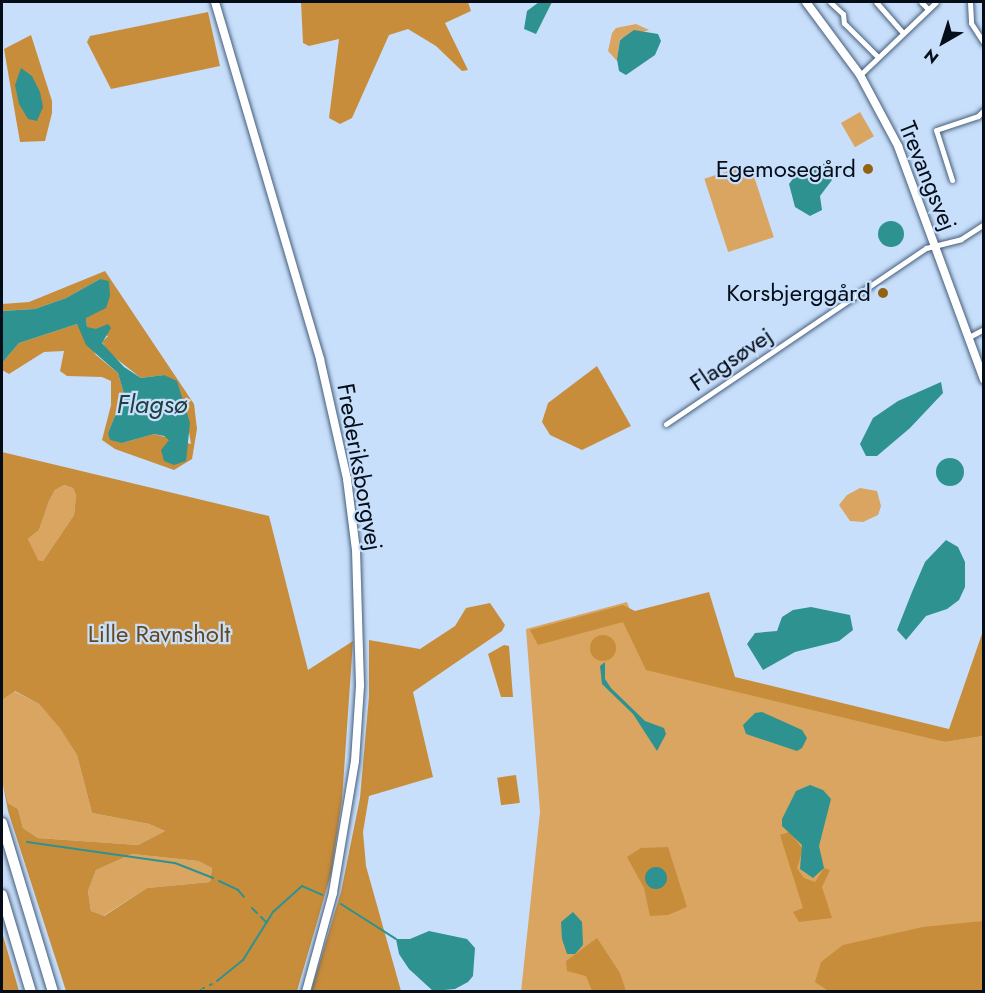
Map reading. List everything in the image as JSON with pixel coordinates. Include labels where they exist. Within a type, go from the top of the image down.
[{"type":"highway","points":[[2,824],[53,992]]},
{"type":"highway","points":[[2,895],[32,992]]},
{"type":"street","name":"Frederiksborgvej","points":[[214,2],[320,359],[347,479],[356,550],[360,615],[355,761],[348,821],[318,951],[306,992]]},
{"type":"street","name":"Trevangsvej","points":[[806,2],[860,75],[898,146],[984,380]]},
{"type":"street","points":[[830,2],[843,14],[844,22],[878,57]]},
{"type":"street","points":[[876,2],[903,33]]},
{"type":"street","points":[[921,2],[928,9]]},
{"type":"street","points":[[860,75],[936,2]]},
{"type":"street","points":[[970,2],[971,23],[984,43]]},
{"type":"street","points":[[952,180],[936,130],[978,116],[984,110]]},
{"type":"street","name":"Flagsøvej","points":[[666,424],[926,248],[961,239],[984,224]]},
{"type":"street","points":[[969,337],[984,329]]},
{"type":"street","name":"Frederiksborgvej","points":[[302,992],[318,951]]},
{"type":"shaded area","points":[[636,24],[658,34],[649,30],[620,39],[617,61],[608,51],[612,33],[616,28]]},
{"type":"shaded area","points":[[860,112],[874,136],[855,147],[841,123]]},
{"type":"shaded area","points":[[750,164],[774,237],[728,252],[704,179]]},
{"type":"shaded area","points":[[64,485],[73,488],[76,495],[74,515],[43,561],[37,560],[28,539],[39,530],[55,490]]},
{"type":"shaded area","points":[[860,488],[877,491],[881,506],[878,515],[863,522],[850,521],[839,505],[847,495]]},
{"type":"shaded area","points":[[627,602],[651,666],[735,683],[945,742],[983,736],[983,991],[521,992],[540,812],[526,629]]},
{"type":"shaded area","points":[[14,691],[39,704],[61,728],[77,755],[92,813],[149,824],[165,831],[138,845],[38,838],[23,828],[18,809],[8,803],[2,779],[2,700]]},
{"type":"shaded area","points":[[132,854],[198,861],[212,868],[210,882],[147,888],[103,916],[91,911],[88,891],[96,870]]},
{"type":"green space","points":[[301,2],[468,2],[471,11],[445,23],[468,70],[462,71],[436,46],[408,29],[389,35],[352,118],[340,124],[329,118],[339,39],[309,46],[303,43]]},
{"type":"green space","points":[[208,12],[220,66],[111,89],[87,42],[90,36]]},
{"type":"green space","points":[[31,35],[52,101],[52,113],[45,141],[20,142],[4,49]]},
{"type":"green space","points":[[105,271],[194,404],[197,429],[192,459],[174,470],[115,449],[102,440],[111,405],[111,381],[102,377],[67,376],[60,371],[64,351],[44,352],[9,374],[2,370],[2,363],[19,343],[77,324],[96,355],[118,373],[124,394],[108,433],[122,443],[154,434],[191,444],[184,402],[164,375],[141,378],[109,353],[102,342],[108,336],[87,328],[86,318],[100,279],[66,298],[35,309],[2,311],[2,304],[29,302]]},
{"type":"green space","points":[[597,366],[631,426],[582,450],[550,435],[542,422],[548,403]]},
{"type":"green space","name":"Lille Ravnsholt","points":[[2,452],[269,516],[308,670],[353,641],[342,800],[331,874],[297,991],[66,991],[8,811],[2,779],[8,803],[18,809],[23,828],[38,838],[138,845],[165,831],[149,824],[92,813],[77,755],[60,728],[39,704],[15,691],[2,700]],"holes":[[[64,485],[73,488],[76,495],[74,515],[43,561],[38,560],[28,539],[39,530],[55,490]],[[132,854],[198,861],[212,868],[210,882],[147,888],[104,916],[91,911],[88,891],[96,870]]]},
{"type":"green space","points":[[709,592],[735,677],[949,729],[983,631],[983,736],[945,742],[646,670],[623,622],[538,645],[530,630],[623,605],[635,611]]},
{"type":"green space","points":[[490,603],[505,625],[502,631],[413,692],[433,777],[369,796],[363,832],[366,866],[401,991],[311,991],[341,892],[360,798],[369,696],[369,640],[420,649],[455,626],[466,608]]},
{"type":"green space","points":[[603,635],[612,639],[616,648],[612,657],[603,661],[594,657],[590,648],[594,639]]},
{"type":"green space","points":[[504,645],[509,646],[513,697],[501,697],[488,654]]},
{"type":"green space","points":[[516,775],[520,803],[501,805],[497,778]]},
{"type":"green space","points":[[789,832],[803,849],[797,868],[804,878],[815,882],[824,868],[830,870],[822,887],[832,918],[799,922],[793,912],[803,908],[780,835]]},
{"type":"green space","points":[[668,847],[687,907],[668,915],[650,916],[644,888],[627,857],[641,848]]},
{"type":"green space","points":[[983,921],[983,991],[827,990],[815,982],[821,962],[843,945],[923,927]]},
{"type":"green space","points":[[2,932],[19,991],[2,991]]},
{"type":"green space","points":[[597,938],[620,973],[626,991],[592,991],[586,976],[567,971],[566,961]]},
{"type":"water","points":[[539,2],[552,2],[536,34],[524,29],[527,11]]},
{"type":"water","points":[[634,30],[658,34],[661,41],[655,55],[626,75],[619,71],[617,59],[620,40]]},
{"type":"water","points":[[21,68],[32,76],[40,92],[43,107],[37,121],[28,119],[19,104],[15,85]]},
{"type":"water","points":[[828,163],[832,180],[820,196],[822,210],[810,216],[795,207],[789,184],[801,168]]},
{"type":"water","points":[[891,221],[900,225],[904,234],[900,243],[891,247],[882,243],[878,234],[882,225]]},
{"type":"water","name":"Flagsø","points":[[100,279],[109,281],[110,296],[106,308],[86,318],[87,327],[96,329],[108,324],[111,328],[102,343],[124,367],[141,378],[164,375],[177,381],[190,423],[186,461],[174,465],[164,461],[161,450],[169,440],[164,436],[154,434],[122,443],[110,440],[108,433],[124,394],[118,373],[86,345],[77,324],[19,343],[2,363],[2,311],[35,309],[66,298]]},
{"type":"water","points":[[941,382],[943,393],[910,428],[877,456],[866,456],[860,444],[873,418],[898,401]]},
{"type":"water","points":[[950,458],[960,462],[964,472],[960,482],[950,486],[940,482],[936,472],[940,462]]},
{"type":"water","points":[[946,540],[958,547],[965,562],[965,587],[959,600],[947,609],[926,616],[906,640],[897,630],[912,592],[925,562]]},
{"type":"water","points":[[811,607],[850,615],[853,630],[839,641],[795,652],[763,670],[747,644],[755,633],[777,631],[782,617],[793,610]]},
{"type":"water","points":[[605,662],[605,679],[611,688],[645,721],[664,728],[666,734],[657,751],[633,714],[602,684],[600,666]]},
{"type":"water","points":[[762,712],[802,730],[807,738],[802,748],[797,751],[746,734],[743,725],[755,713]]},
{"type":"water","points":[[810,785],[823,790],[831,799],[819,846],[824,868],[813,878],[800,869],[802,845],[782,826],[782,819],[796,791]]},
{"type":"water","points":[[656,867],[664,870],[667,878],[664,886],[656,889],[648,886],[645,878],[648,870]]},
{"type":"water","points":[[573,912],[582,922],[583,945],[575,954],[567,954],[562,939],[561,922]]},
{"type":"water","points":[[429,931],[467,939],[475,948],[473,976],[468,982],[455,989],[433,991],[409,969],[399,954],[396,939],[410,939]]},
{"type":"waterway","points":[[27,842],[175,863],[213,878]]},
{"type":"waterway","points":[[219,881],[238,890],[244,897]]},
{"type":"waterway","points":[[217,981],[243,960],[273,912],[302,886],[322,895]]},
{"type":"waterway","points":[[341,904],[396,939]]},
{"type":"waterway","points":[[252,908],[257,913]]},
{"type":"waterway","points":[[261,917],[267,923]]},
{"type":"place","name":"Egemosegård","points":[[868,169]]},
{"type":"place","name":"Korsbjerggård","points":[[883,293]]}]
